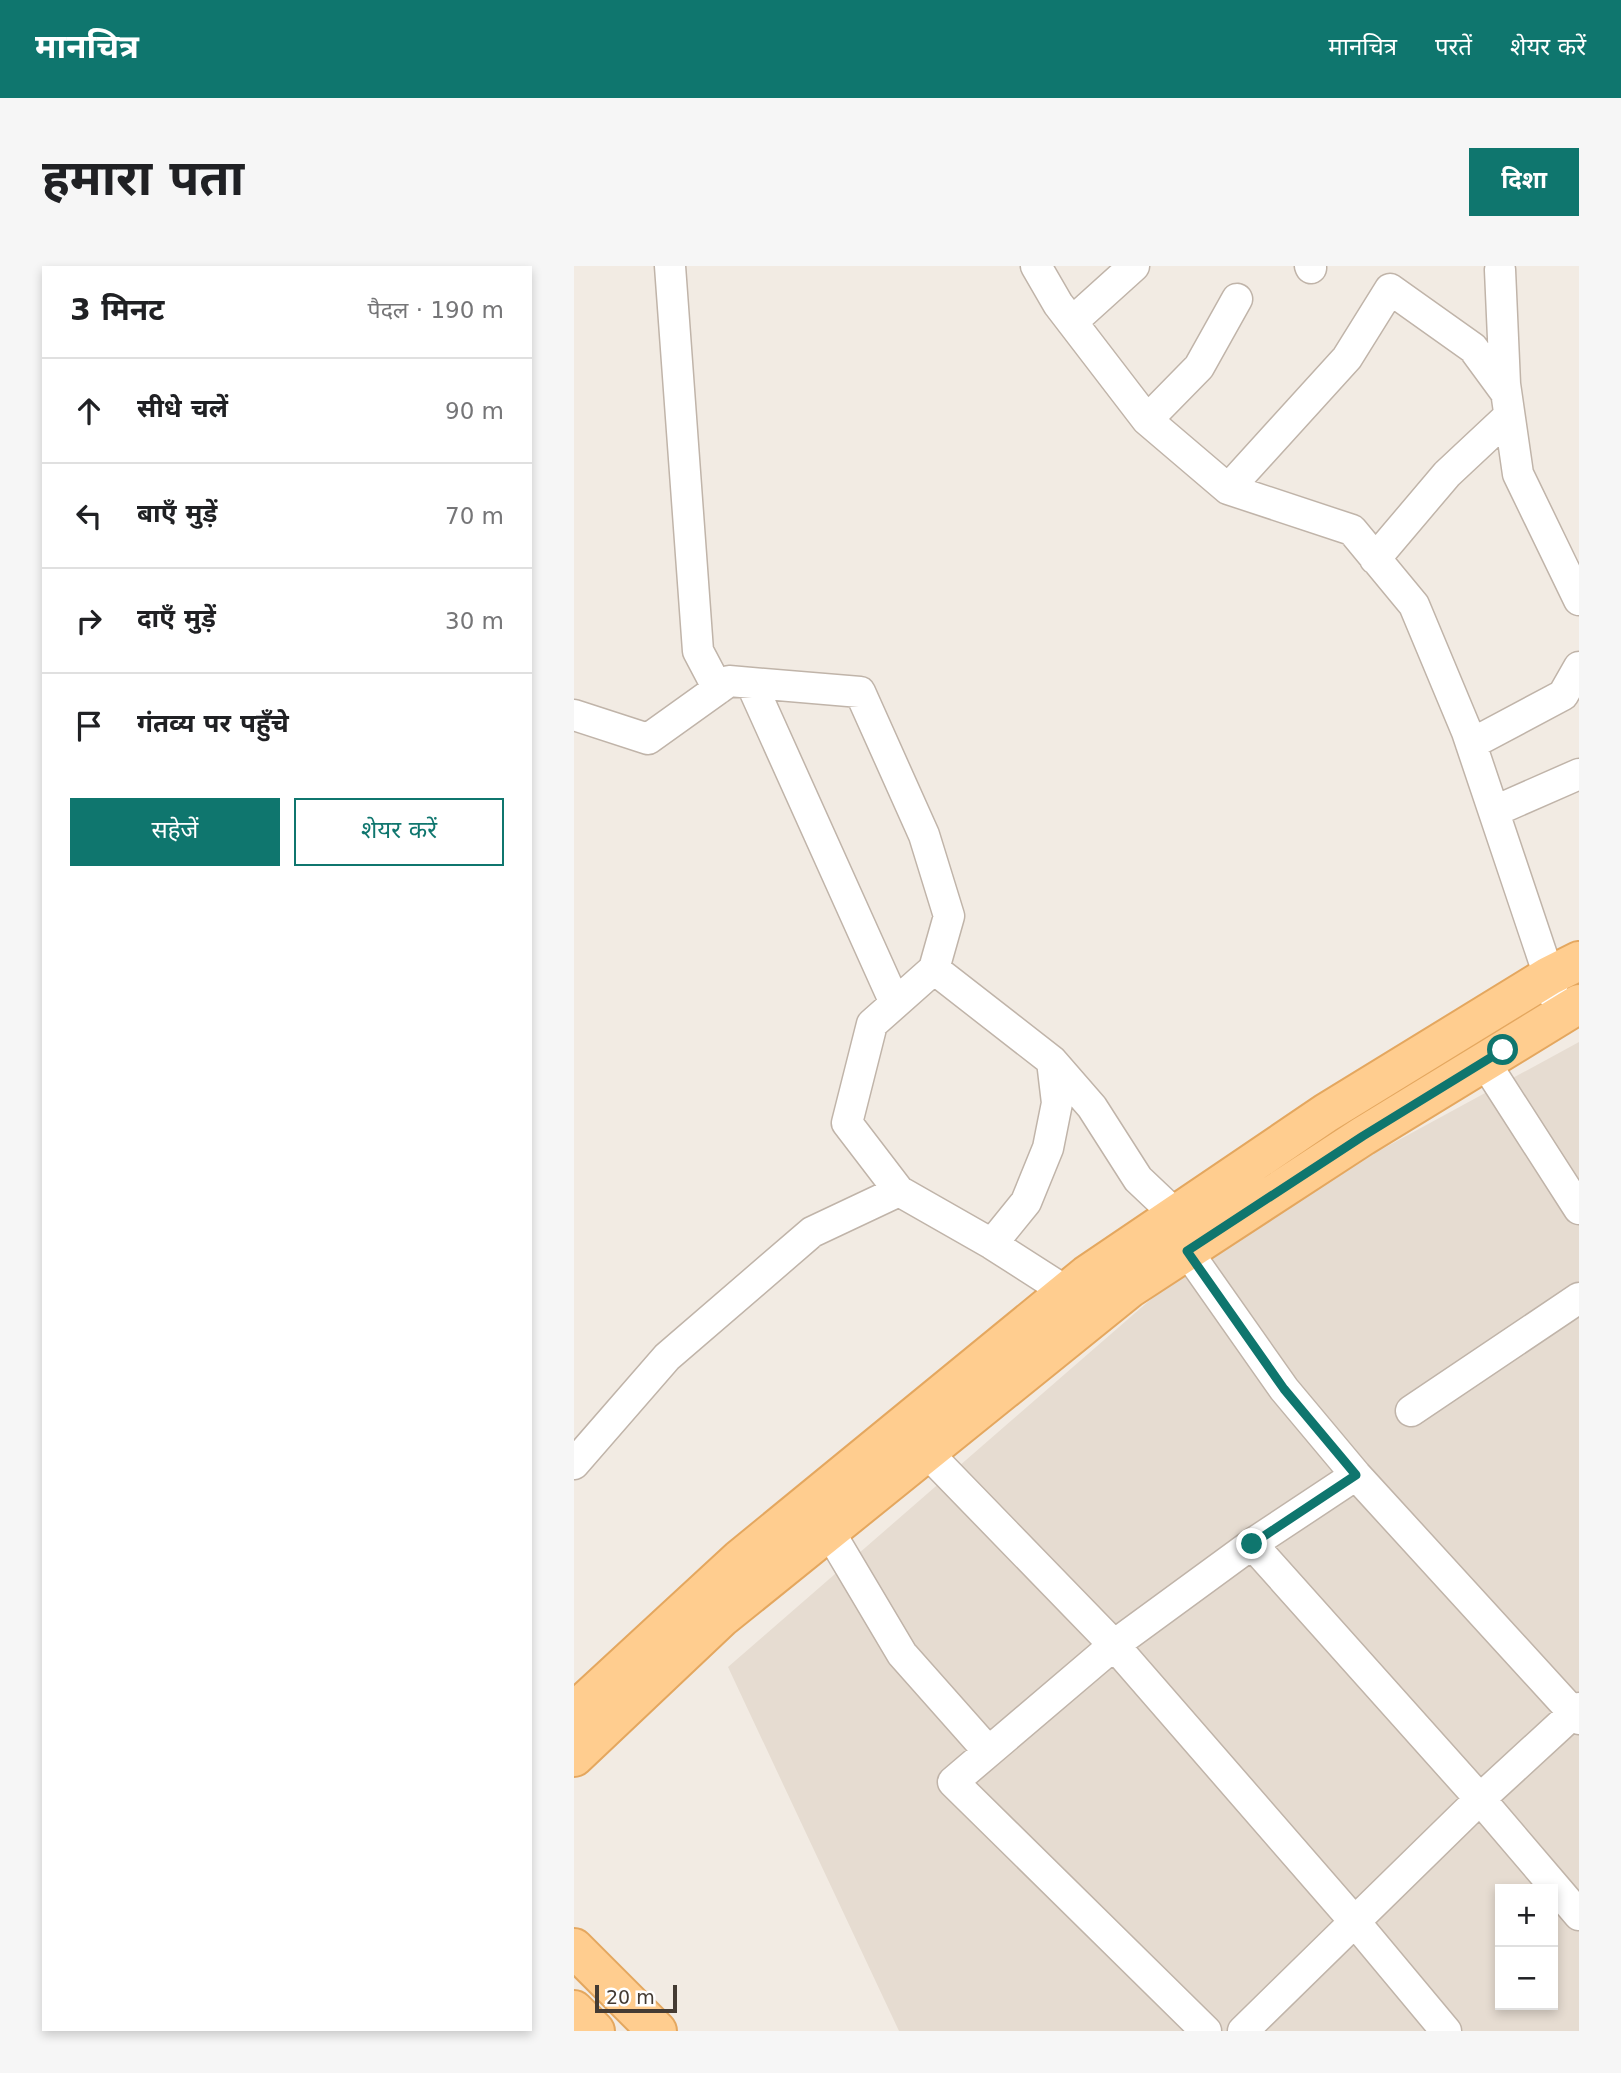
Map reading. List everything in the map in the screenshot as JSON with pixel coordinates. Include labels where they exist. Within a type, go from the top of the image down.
[{"type":"main road","points":[[574,1757],[721,1618],[829,1531],[915,1440],[1087,1275],[1326,1113],[1564,969]]},
{"type":"main road","points":[[574,1712],[740,1559],[915,1440],[1130,1288],[1363,1136],[1568,1010]]},
{"type":"main road","points":[[574,1948],[656,2031]]},
{"type":"main road","points":[[574,2010],[595,2031]]},
{"type":"street","points":[[670,266],[698,651],[718,689]]},
{"type":"street","points":[[1036,266],[1058,304],[1147,420],[1228,489],[1352,530],[1414,606],[1471,744],[1495,811],[1564,969],[1568,1010]]},
{"type":"street","points":[[1072,322],[1134,266]]},
{"type":"street","points":[[1500,270],[1507,404],[1518,474],[1577,589]]},
{"type":"street","points":[[1228,489],[1347,358],[1390,289],[1474,348],[1507,404]]},
{"type":"street","points":[[1147,420],[1199,367],[1237,299]]},
{"type":"street","points":[[1375,559],[1507,404]]},
{"type":"street","points":[[1471,744],[1563,695],[1579,667]]},
{"type":"street","points":[[574,715],[648,739],[729,681],[860,692],[924,835],[949,916],[934,969],[872,1024],[846,1123],[899,1191],[992,1244],[1068,1292]]},
{"type":"street","points":[[751,683],[895,1003]]},
{"type":"street","points":[[1495,811],[1579,774]]},
{"type":"street","points":[[934,969],[1052,1061],[1092,1107],[1138,1179],[1176,1215]]},
{"type":"street","points":[[992,1244],[1026,1202],[1048,1148],[1057,1103],[1052,1061]]},
{"type":"street","points":[[1484,1061],[1579,1209]]},
{"type":"street","points":[[574,1464],[667,1357],[812,1232],[899,1191]]},
{"type":"street","points":[[1187,1251],[1284,1389],[1356,1475],[1577,1713],[1480,1798],[1244,2031]]},
{"type":"street","points":[[1411,1411],[1579,1298]]},
{"type":"street","points":[[915,1440],[1114,1645],[1446,2031]]},
{"type":"street","points":[[1206,2031],[953,1782],[1114,1645],[1252,1544],[1356,1475]]},
{"type":"street","points":[[829,1531],[902,1654],[988,1751]]},
{"type":"street","points":[[1252,1544],[1480,1798],[1579,1915]]},
{"type":"shaded area","points":[[1579,1042],[1579,2031],[899,2031],[728,1667],[1226,1234]]},
{"type":"route","points":[[1252,1544],[1356,1475],[1284,1389],[1187,1251],[1363,1136],[1503,1050]]}]
